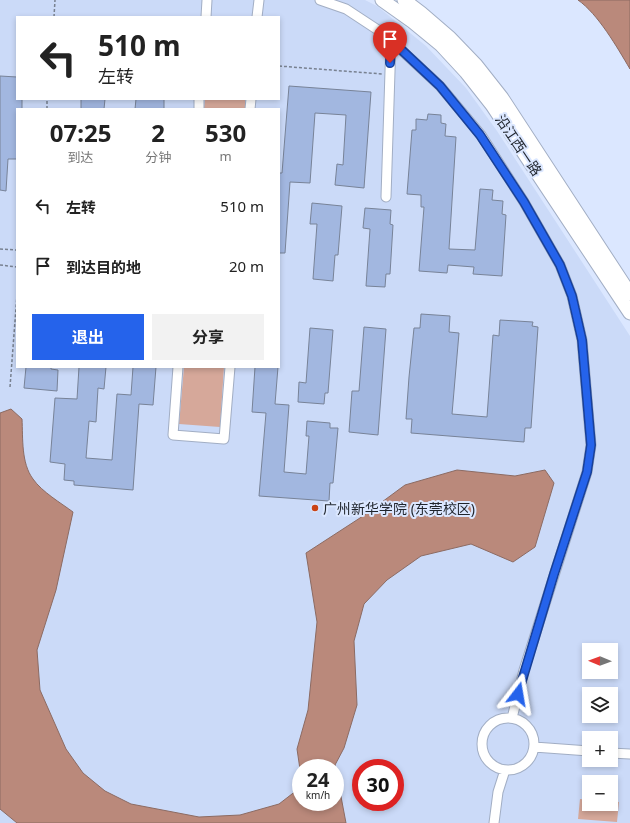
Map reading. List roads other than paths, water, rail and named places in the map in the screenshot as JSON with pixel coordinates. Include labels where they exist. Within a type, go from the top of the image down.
[{"type":"street","points":[[206,16],[207,0]]},
{"type":"street","points":[[257,16],[259,0]]},
{"type":"street","points":[[320,0],[346,9],[384,34],[440,86],[480,135],[524,202],[560,265],[572,296],[582,340],[591,445],[587,472],[526,663],[512,718]]},
{"type":"street","name":"沿江西一路","points":[[382,0],[413,22],[441,45],[479,89],[523,152],[630,313]]},
{"type":"street","name":"沿江西一路","points":[[404,0],[450,38],[476,65],[502,98],[630,294]]},
{"type":"street","points":[[386,198],[391,40]]},
{"type":"street","points":[[178,368],[173,435],[224,440],[230,368]]},
{"type":"street","points":[[512,718],[518,719],[527,726],[533,735],[534,747],[527,763],[517,769],[505,770],[494,766],[486,757],[482,745],[487,729],[496,721],[512,718]]},
{"type":"street","points":[[534,747],[582,750]]},
{"type":"street","points":[[618,753],[630,754]]},
{"type":"street","points":[[494,823],[498,792],[505,770]]},
{"type":"place","name":"广州新华学院 (东莞校区)","points":[[315,508]]}]
